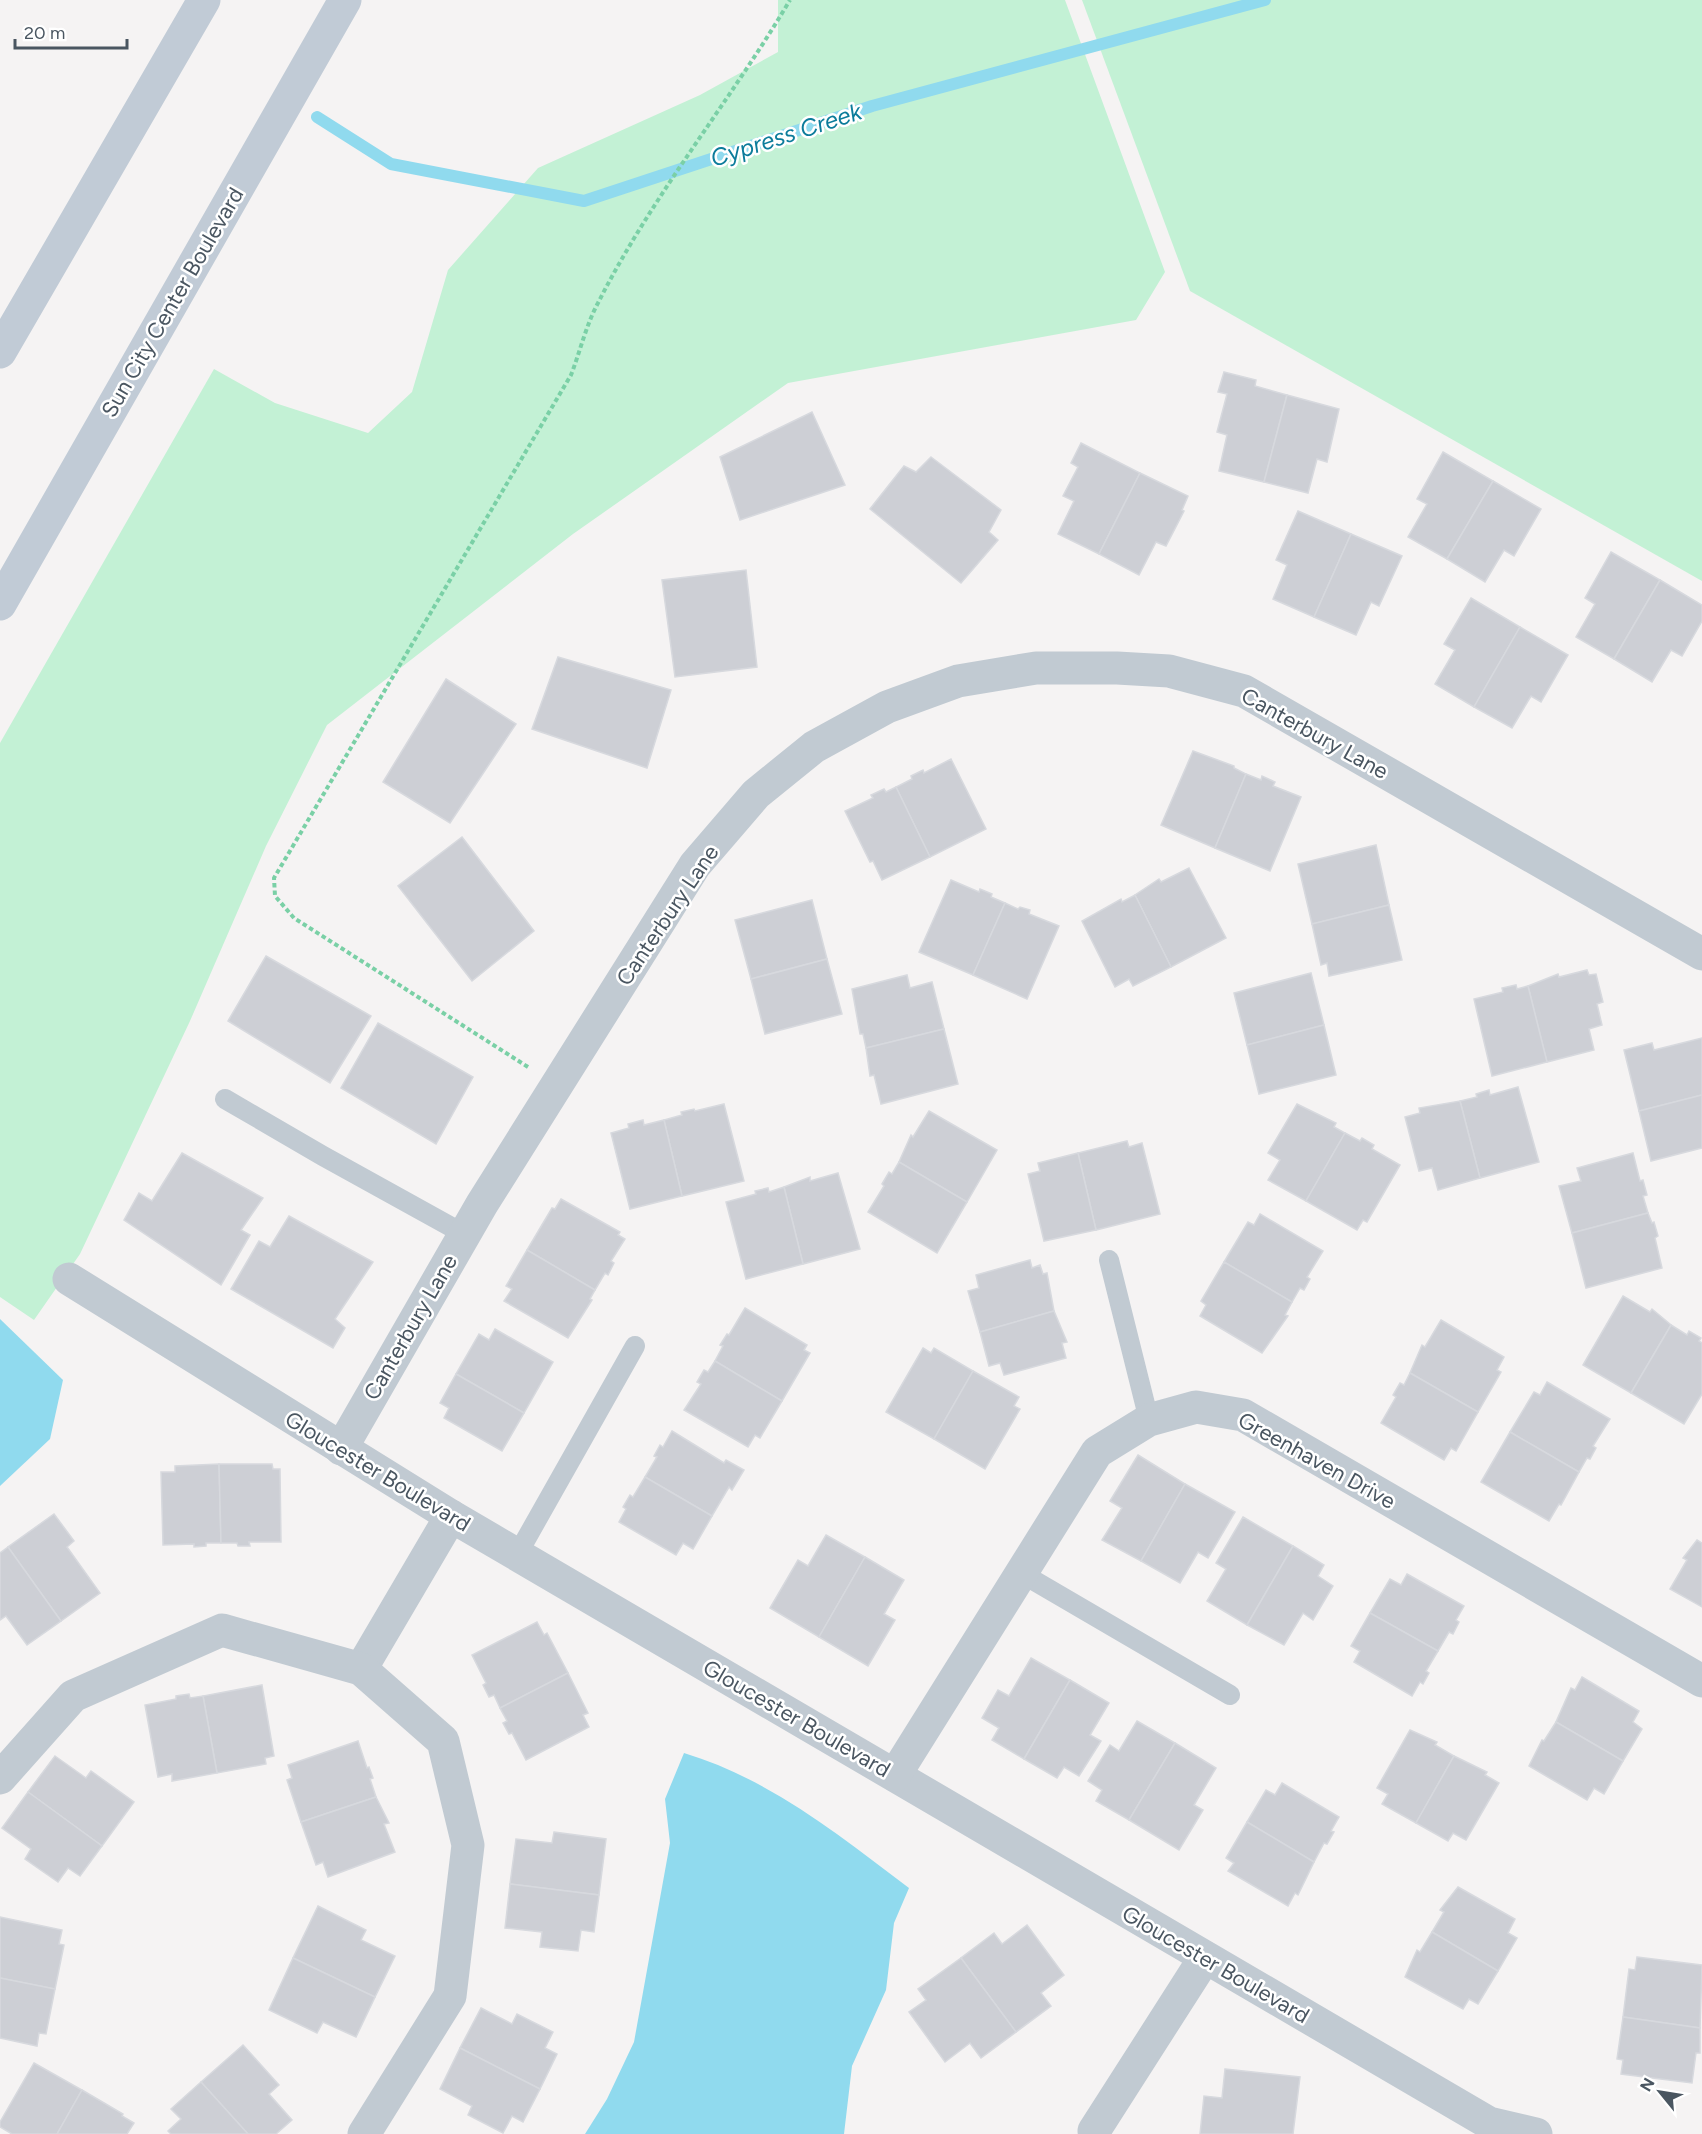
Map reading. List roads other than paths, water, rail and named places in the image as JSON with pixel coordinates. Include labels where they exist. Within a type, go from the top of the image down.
[{"type":"main road","points":[[0,352],[204,0]]},
{"type":"main road","name":"Sun City Center Boulevard","points":[[0,604],[345,0]]},
{"type":"street","name":"Canterbury Lane","points":[[341,1449],[464,1234],[695,865],[756,794],[814,747],[887,707],[958,681],[1036,668],[1169,671],[1244,691],[1702,954]]},
{"type":"street","name":"Gloucester Boulevard","points":[[69,1279],[451,1516],[895,1775],[1487,2129],[1536,2134]]},
{"type":"street","name":"Greenhaven Drive","points":[[895,1775],[1097,1452],[1149,1420],[1196,1407],[1243,1415],[1702,1682]]},
{"type":"street","points":[[361,1669],[451,1516]]},
{"type":"street","points":[[0,1778],[73,1696],[222,1630],[361,1669],[443,1741],[468,1845],[450,1996],[364,2134]]},
{"type":"street","points":[[1094,2131],[1204,1959]]},
{"type":"lane","points":[[225,1099],[322,1156],[464,1234]]},
{"type":"lane","points":[[1109,1260],[1149,1420]]},
{"type":"lane","points":[[517,1555],[635,1346]]},
{"type":"lane","points":[[1021,1573],[1230,1695]]},
{"type":"water","points":[[0,1319],[63,1380],[50,1439],[0,1486]]},
{"type":"water","points":[[684,1753],[715,1764],[775,1793],[830,1829],[909,1888],[894,1923],[886,1990],[852,2066],[844,2134],[585,2134],[607,2099],[634,2042],[670,1843],[665,1799]]},
{"type":"waterway","name":"Cypress Creek","points":[[317,117],[391,164],[584,201],[872,106],[1265,0]]}]
